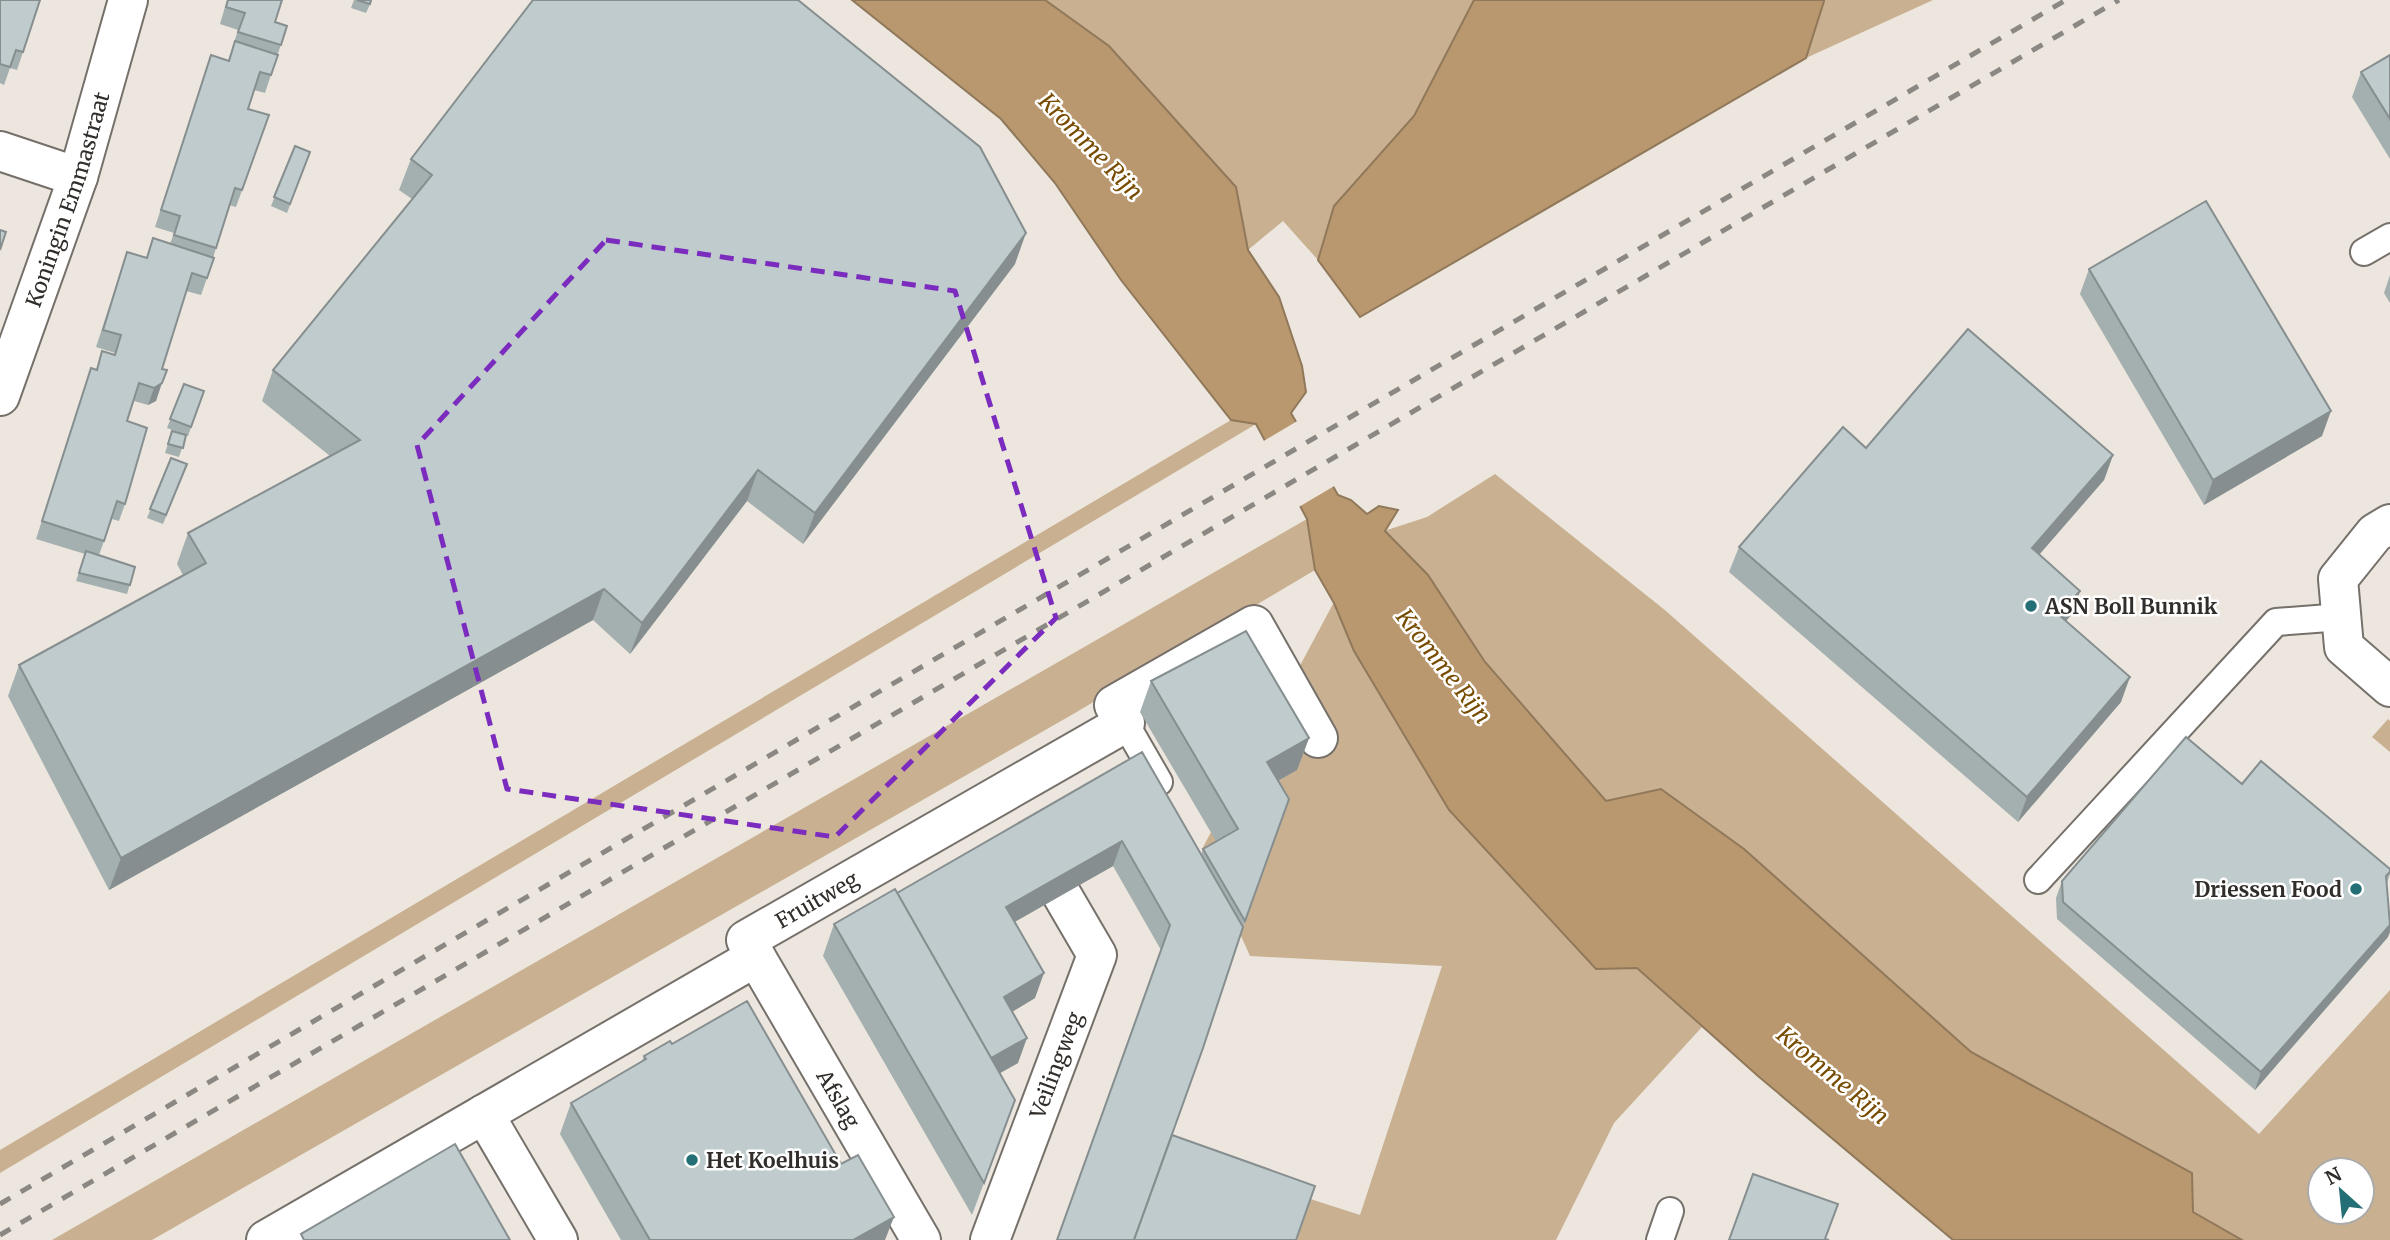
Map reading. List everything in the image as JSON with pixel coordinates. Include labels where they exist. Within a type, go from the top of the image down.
[{"type":"street","name":"Koningin Emmastraat","points":[[0,396],[78,177],[128,0]]},
{"type":"street","points":[[0,151],[78,177]]},
{"type":"street","points":[[2390,524],[2375,533],[2338,579],[2344,647],[2390,687]]},
{"type":"street","points":[[1125,723],[1114,705],[1254,625],[1318,738]]},
{"type":"street","name":"Fruitweg","points":[[756,957],[746,940],[1125,723]]},
{"type":"street","points":[[1003,793],[1022,826]]},
{"type":"street","name":"Veilingweg","points":[[990,1240],[1097,955],[1062,895]]},
{"type":"street","points":[[266,1240],[756,957]]},
{"type":"street","name":"Afslag","points":[[756,957],[921,1240]]},
{"type":"street","points":[[484,1114],[558,1240]]},
{"type":"lane","points":[[2364,252],[2390,237]]},
{"type":"lane","points":[[2038,880],[2276,622],[2342,617]]},
{"type":"lane","points":[[1125,723],[1170,802]]},
{"type":"lane","points":[[1660,1240],[1670,1211]]},
{"type":"highlighted area","points":[[606,240],[955,291],[1056,618],[835,837],[507,789],[417,445]]},
{"type":"shaded area","points":[[1045,0],[1474,0],[1414,116],[1334,206],[1318,260],[1283,221],[1248,250],[1235,187],[1109,46]]},
{"type":"shaded area","points":[[1824,0],[1933,0],[1806,58]]},
{"type":"shaded area","points":[[1231,420],[1256,424],[0,1173],[0,1150]]},
{"type":"shaded area","points":[[1495,474],[1666,611],[2259,1134],[2390,990],[2390,1240],[2242,1240],[2192,1212],[2192,1173],[1971,1052],[1888,980],[1606,802],[1485,662],[1428,575],[1384,531],[1427,517]]},
{"type":"shaded area","points":[[1307,519],[1315,570],[1075,713],[152,1240],[52,1240]]},
{"type":"shaded area","points":[[1334,602],[1354,651],[1449,810],[1596,969],[1637,968],[1702,1027],[1614,1123],[1556,1240],[1284,1240],[1298,1195],[1360,1215],[1442,966],[1250,956],[1202,849]]},
{"type":"shaded area","points":[[2388,719],[2390,721],[2390,752],[2372,737]]},
{"type":"water","name":"Kromme Rijn","points":[[852,0],[1045,0],[1109,46],[1236,187],[1248,250],[1279,297],[1302,366],[1306,392],[1291,413],[1338,495],[1351,500],[1367,514],[1379,506],[1398,510],[1385,531],[1428,575],[1485,662],[1606,801],[1661,789],[1744,849],[1971,1052],[2192,1173],[2193,1212],[2242,1240],[1953,1240],[1758,1076],[1637,968],[1596,969],[1449,810],[1354,651],[1334,603],[1315,570],[1307,519],[1256,424],[1231,420],[1121,280],[1055,183],[1001,119]]},
{"type":"water","points":[[1474,0],[1824,1],[1806,58],[1360,317],[1318,260],[1334,206],[1414,116]]},
{"type":"pier","points":[[1299,420],[1336,485],[1297,508],[1262,442]]},
{"type":"building","points":[[0,0],[40,0],[23,52],[16,50],[10,67],[0,64]]},
{"type":"building","points":[[228,0],[282,0],[275,22],[287,26],[281,45],[238,32],[245,13],[226,7]]},
{"type":"building","points":[[533,0],[798,0],[980,147],[1026,233],[815,513],[758,470],[642,623],[604,589],[121,858],[19,665],[206,563],[188,533],[360,440],[273,370],[432,175],[411,159]]},
{"type":"building","points":[[235,41],[278,55],[271,75],[260,72],[248,109],[269,115],[242,190],[235,188],[216,248],[174,235],[180,216],[161,210],[211,55],[229,61]]},
{"type":"building","points":[[2390,55],[2390,119],[2361,72]]},
{"type":"building","points":[[295,146],[310,152],[290,204],[274,197]]},
{"type":"building","points":[[2206,201],[2331,411],[2213,480],[2089,269]]},
{"type":"building","points":[[0,230],[6,232],[0,250]]},
{"type":"building","points":[[153,238],[214,258],[207,278],[192,273],[162,369],[167,370],[162,383],[154,388],[139,383],[127,421],[147,428],[125,504],[117,501],[104,541],[42,521],[91,368],[97,370],[102,351],[115,355],[121,335],[103,330],[127,252],[147,258]]},
{"type":"building","points":[[1968,329],[2113,455],[2032,548],[2080,591],[2059,615],[2130,677],[2027,797],[1739,547],[1843,427],[1866,448]]},
{"type":"building","points":[[184,384],[204,391],[191,427],[170,419]]},
{"type":"building","points":[[172,431],[186,435],[183,448],[168,444]]},
{"type":"building","points":[[171,458],[187,464],[166,515],[150,509]]},
{"type":"building","points":[[86,551],[135,567],[130,585],[79,573]]},
{"type":"building","points":[[1246,631],[1309,738],[1267,762],[1289,799],[1245,921],[1203,849],[1238,829],[1151,681]]},
{"type":"building","points":[[2186,737],[2242,784],[2261,761],[2390,869],[2386,876],[2390,925],[2261,1072],[2063,902],[2062,881]]},
{"type":"building","points":[[1142,752],[1243,927],[1134,1240],[1057,1240],[1170,925],[1122,841],[1006,907],[1044,973],[1004,997],[1027,1038],[991,1058],[897,893]]},
{"type":"building","points":[[895,889],[1015,1100],[984,1183],[834,924]]},
{"type":"building","name":"Het Koelhuis","points":[[747,1001],[841,1164],[858,1155],[894,1217],[853,1240],[650,1240],[571,1103],[646,1059],[644,1056],[670,1041],[672,1044]]},
{"type":"building","points":[[1172,1135],[1315,1186],[1296,1240],[1134,1240]]},
{"type":"building","points":[[455,1144],[510,1240],[304,1240],[301,1234]]},
{"type":"building","points":[[1753,1174],[1838,1204],[1825,1239],[1829,1240],[1729,1240]]},
{"type":"railway","points":[[0,1204],[2066,0]]},
{"type":"railway","points":[[0,1235],[2119,0]]},
{"type":"place","name":"ASN Boll Bunnik","points":[[2031,606]]},
{"type":"place","name":"Driessen Food","points":[[2356,889]]},
{"type":"place","name":"Het Koelhuis","points":[[692,1160]]}]
